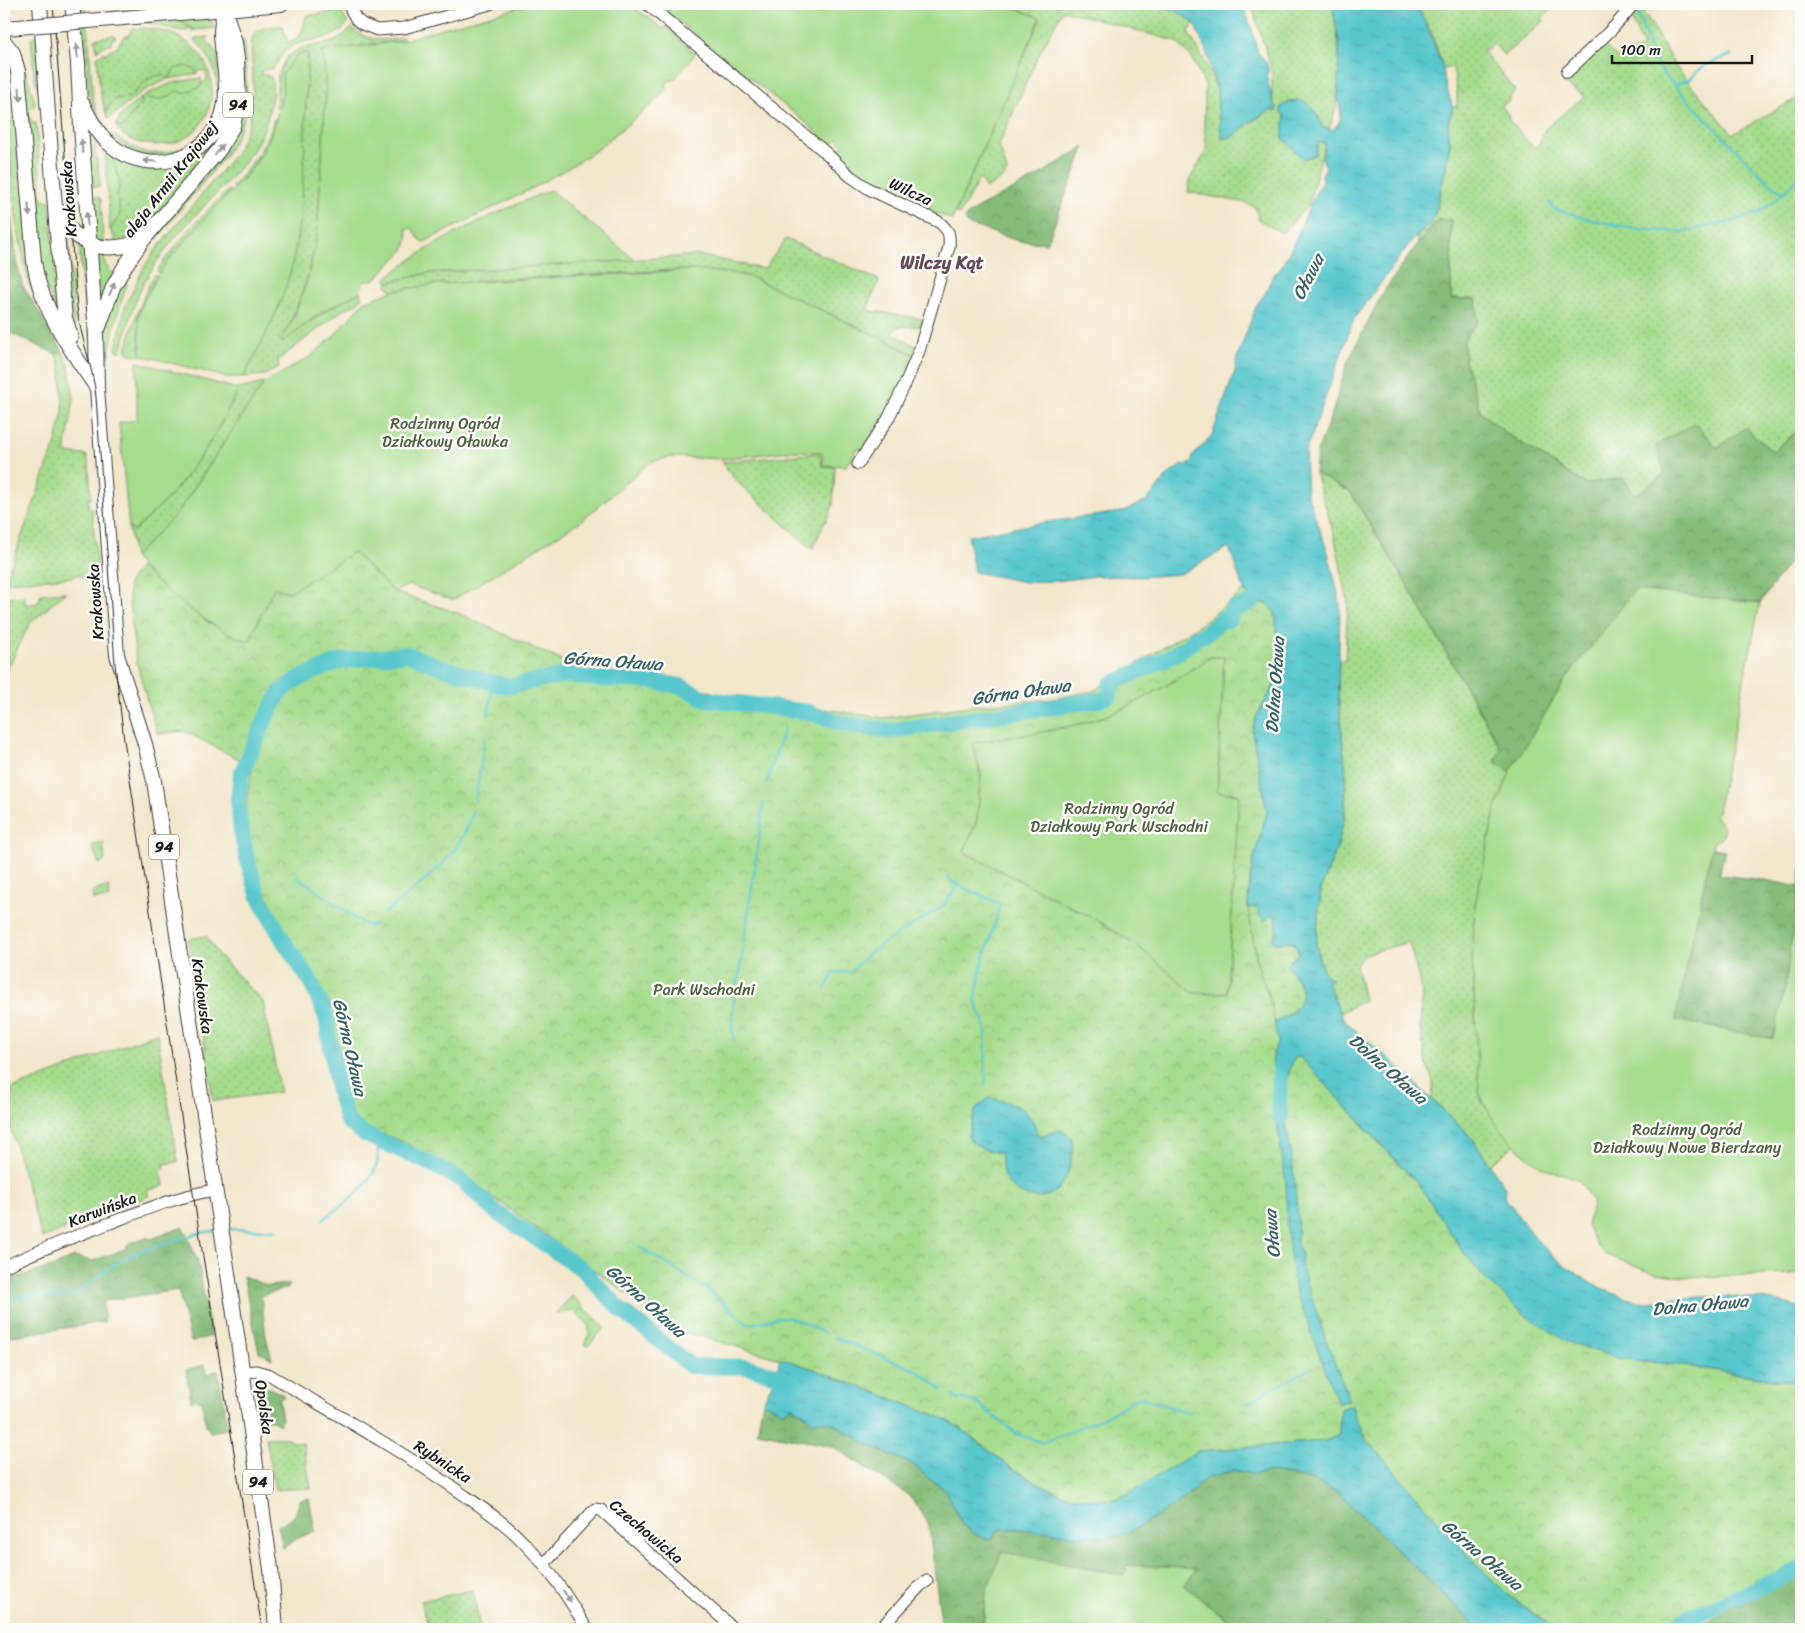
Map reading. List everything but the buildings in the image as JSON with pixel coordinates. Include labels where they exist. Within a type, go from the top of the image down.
[{"type":"main road","name":"Krakowska","points":[[40,4],[65,318],[78,360]]},
{"type":"main road","name":"Krakowska","points":[[72,4],[78,63],[96,334],[97,388],[117,654],[143,736],[154,781],[215,1190]]},
{"type":"main road","points":[[11,27],[112,19],[224,6],[281,4]]},
{"type":"main road","points":[[79,97],[102,136],[122,153],[141,160],[155,162],[179,158],[196,150],[214,132],[224,108],[226,92],[221,32],[224,6]]},
{"type":"main road","name":"aleja Armii Krajowej","points":[[96,334],[115,282],[143,240],[219,150],[233,126],[239,98],[237,59],[232,32],[224,6]]},
{"type":"main road","name":"94","points":[[7,44],[16,58],[18,70],[36,276],[44,302],[97,388]]},
{"type":"main road","points":[[56,206],[65,224],[72,232],[89,244],[118,248],[143,240]]},
{"type":"main road","name":"Opolska","points":[[215,1190],[271,1569],[276,1629]]},
{"type":"street","points":[[348,4],[356,19],[362,24],[377,30],[404,28],[490,4]]},
{"type":"street","name":"Wilcza","points":[[647,4],[825,152],[850,176],[869,189],[939,222],[948,230],[950,238],[949,247],[919,351],[895,407],[858,464]]},
{"type":"street","points":[[1567,72],[1634,4]]},
{"type":"street","name":"Karwińska","points":[[4,1266],[92,1230],[176,1199],[215,1190]]},
{"type":"street","name":"Rybnicka","points":[[242,1372],[256,1370],[270,1375],[424,1468],[470,1499],[524,1542],[544,1564],[568,1596],[588,1629]]},
{"type":"street","name":"Czechowicka","points":[[544,1564],[594,1509],[601,1510],[734,1629]]},
{"type":"street","points":[[880,1629],[920,1586],[927,1581]]},
{"type":"green space","points":[[81,4],[86,4],[93,98],[95,107],[105,125],[103,131],[90,103]]},
{"type":"green space","points":[[114,4],[196,4],[115,12]]},
{"type":"green space","points":[[531,4],[626,4],[648,17],[663,29],[666,26],[695,54],[674,80],[670,80],[666,84],[667,88],[651,105],[595,151],[527,191],[422,243],[412,228],[406,229],[408,238],[404,250],[375,279],[362,282],[360,292],[320,313],[283,342],[280,340],[294,318],[307,280],[317,237],[326,93],[323,51],[402,41]]},
{"type":"green space","points":[[657,4],[1005,4],[1040,18],[952,220],[876,186],[838,155],[836,151],[843,145],[837,139],[831,145],[805,122]]},
{"type":"green space","points":[[1005,4],[1153,4],[1177,11],[1194,23],[1188,32],[1216,86],[1223,139],[1271,110],[1276,112],[1272,96],[1272,70],[1251,4],[1332,4],[1338,38],[1340,73],[1336,109],[1329,130],[1322,127],[1319,117],[1292,100],[1281,107],[1285,116],[1283,138],[1303,159],[1318,143],[1325,143],[1308,206],[1282,233],[1259,220],[1255,207],[1246,203],[1188,192],[1191,177],[1207,150],[1204,125],[1205,85],[1190,55],[1175,41],[1063,10],[1037,58],[999,145],[1007,171],[1004,177],[986,189],[980,178],[959,215],[955,213],[1040,19]]},
{"type":"green space","points":[[1413,4],[1557,4],[1542,18],[1544,21],[1504,55],[1494,44],[1486,51],[1484,48],[1482,50],[1515,90],[1509,101],[1502,106],[1508,114],[1509,121],[1529,143],[1537,148],[1545,129],[1585,96],[1563,83],[1603,44],[1617,58],[1643,47],[1631,18],[1638,6],[1649,20],[1675,66],[1733,134],[1801,96],[1801,428],[1774,451],[1717,448],[1694,423],[1665,474],[1635,495],[1623,478],[1585,484],[1509,435],[1481,413],[1465,361],[1464,339],[1478,321],[1476,299],[1451,299],[1451,220],[1438,220],[1418,243],[1416,237],[1428,226],[1435,214],[1450,144],[1448,124],[1453,107],[1457,106],[1457,92],[1453,67],[1443,69],[1428,26]]},
{"type":"green space","points":[[340,11],[348,23],[341,30],[334,35],[296,45],[281,56],[273,68],[261,71],[261,75],[271,77],[273,89],[267,121],[262,134],[240,168],[181,231],[154,266],[138,296],[121,351],[117,351],[125,307],[143,269],[155,251],[235,154],[243,140],[253,100],[251,43],[253,37],[259,30],[283,26],[288,43],[299,36],[306,16]]},
{"type":"green space","points":[[203,17],[210,20],[216,28],[195,30],[176,19]]},
{"type":"green space","points":[[176,19],[195,30],[181,31],[148,23],[148,21]]},
{"type":"green space","points":[[142,28],[174,35],[196,50],[208,70],[212,92],[207,114],[194,131],[174,142],[148,144],[139,142],[130,139],[116,126],[122,127],[142,103],[141,98],[147,94],[149,98],[167,97],[176,91],[201,84],[207,80],[206,71],[198,71],[197,74],[195,71],[170,76],[168,79],[163,75],[148,79],[129,98],[109,106],[106,114],[100,92],[97,57],[118,46],[123,37],[129,35],[131,29]]},
{"type":"green space","points":[[352,28],[370,38],[389,40],[403,37],[404,40],[323,51],[326,93],[317,237],[307,280],[283,342],[311,321],[340,303],[360,292],[362,298],[354,305],[344,309],[278,360],[279,367],[265,375],[244,377],[277,311],[289,275],[296,245],[300,210],[308,53],[282,74],[283,92],[279,108],[276,107],[278,75],[286,58],[299,49],[336,41]]},
{"type":"green space","points":[[113,35],[116,37],[111,40],[111,44],[103,46],[97,51],[95,39]]},
{"type":"green space","points":[[31,37],[37,37],[41,100],[34,74]]},
{"type":"green space","points":[[209,37],[206,40],[217,53],[222,88],[215,121],[194,145],[168,156],[137,155],[111,138],[113,134],[141,151],[161,153],[181,148],[197,138],[208,125],[215,108],[218,90],[215,72],[207,55],[194,40],[196,38]]},
{"type":"green space","points":[[244,39],[247,98],[244,118],[237,136],[224,157],[157,238],[154,236],[224,153],[241,40]]},
{"type":"green space","points":[[308,53],[304,164],[296,246],[281,300],[244,377],[225,377],[141,355],[138,316],[145,298],[165,264],[205,218],[246,176],[260,157],[273,130],[279,108],[283,92],[282,74],[298,54]]},
{"type":"green space","points":[[24,66],[35,102],[29,109],[27,109]]},
{"type":"green space","points":[[185,66],[194,69],[196,74],[169,79],[174,69]]},
{"type":"green space","points":[[163,75],[168,79],[143,91],[109,119],[106,114],[109,106],[115,99],[129,98],[148,79]]},
{"type":"green space","points":[[201,78],[201,86],[184,93],[176,91],[160,99],[149,98],[147,94],[172,83]]},
{"type":"green space","points":[[141,98],[139,107],[131,114],[126,125],[122,127],[116,126],[122,114]]},
{"type":"green space","points":[[30,117],[33,124],[36,123],[42,199],[50,201],[59,318],[41,272],[28,118]]},
{"type":"green space","points":[[274,119],[276,119],[273,129],[265,148],[254,165],[233,188],[232,186],[252,163],[262,147]]},
{"type":"green space","points":[[17,120],[40,304],[29,285],[17,225],[11,174],[9,121]]},
{"type":"green space","points":[[228,121],[216,144],[140,234],[115,243],[114,236],[110,230],[119,217],[117,195],[119,179],[110,152],[155,168]]},
{"type":"green space","points":[[87,124],[97,140],[95,153],[100,186],[90,187]]},
{"type":"green space","points":[[4,139],[5,177],[19,273],[23,286],[62,350],[56,354],[4,330]]},
{"type":"green space","points":[[1085,146],[1047,243],[1019,241],[967,224],[965,217],[976,209],[1033,179]]},
{"type":"green space","points":[[105,147],[110,152],[119,179],[117,195],[120,212],[119,217],[110,230]]},
{"type":"green space","points":[[228,190],[230,191],[181,245],[159,273],[157,271],[182,239]]},
{"type":"green space","points":[[550,190],[635,260],[429,273],[388,282],[386,278],[444,239]]},
{"type":"green space","points":[[91,197],[101,199],[103,243],[96,241]]},
{"type":"green space","points":[[1438,220],[1451,220],[1451,299],[1476,299],[1478,321],[1464,339],[1465,361],[1481,413],[1509,435],[1585,484],[1623,478],[1635,495],[1665,474],[1656,445],[1695,423],[1717,448],[1745,428],[1773,451],[1801,428],[1801,480],[1799,483],[1801,546],[1760,603],[1635,590],[1566,679],[1510,772],[1495,762],[1501,748],[1408,586],[1350,492],[1315,473],[1317,452],[1333,410],[1347,363],[1382,294],[1418,243]]},
{"type":"green space","points":[[60,226],[68,234],[75,326],[72,327]]},
{"type":"green space","points":[[786,239],[879,280],[867,310],[923,319],[921,326],[897,327],[892,333],[916,346],[914,355],[751,277],[732,273],[693,270],[519,278],[393,291],[387,286],[388,282],[429,273],[699,255],[764,269]]},
{"type":"green space","points":[[79,244],[84,246],[91,339],[84,307]]},
{"type":"green space","points":[[96,251],[104,252],[105,265],[115,275],[100,307]]},
{"type":"green space","name":"Rodzinny Ogród Działkowy Oławka","points":[[690,270],[733,273],[751,277],[914,355],[894,404],[863,449],[856,449],[851,462],[848,461],[846,466],[823,465],[822,452],[789,451],[723,459],[671,457],[650,462],[581,521],[453,600],[409,585],[394,592],[353,552],[290,592],[274,588],[249,641],[236,637],[204,619],[155,580],[142,568],[134,557],[178,512],[264,383],[310,357],[332,338],[364,302],[393,291],[437,284]]},
{"type":"green space","points":[[154,275],[157,275],[138,316],[141,356],[129,354],[126,350],[135,321]]},
{"type":"green space","points":[[122,278],[127,284],[114,326],[107,370],[104,372],[105,327]]},
{"type":"green space","points":[[62,350],[69,367],[74,399],[65,453],[86,455],[89,464],[91,499],[88,499],[88,507],[92,508],[97,568],[91,572],[89,577],[82,577],[78,574],[74,577],[7,582],[6,579],[56,443],[63,411],[61,368],[56,354]]},
{"type":"green space","points":[[137,362],[238,389],[216,431],[190,471],[170,496],[134,531],[129,528],[119,423],[137,420]]},
{"type":"green space","points":[[264,383],[178,512],[134,557],[129,528],[134,530],[180,484],[208,445],[238,389]]},
{"type":"green space","points":[[820,453],[822,466],[835,467],[833,506],[812,549],[736,481],[722,462]]},
{"type":"green space","points":[[1315,473],[1350,492],[1408,586],[1501,749],[1495,762],[1510,772],[1495,811],[1475,905],[1472,954],[1479,1091],[1483,1104],[1514,1145],[1489,1166],[1473,1139],[1432,1099],[1433,1081],[1427,1066],[1420,1029],[1422,991],[1409,942],[1365,954],[1356,965],[1364,1000],[1340,1013],[1327,982],[1331,980],[1325,974],[1320,963],[1316,943],[1321,889],[1337,848],[1345,815],[1346,776],[1338,692],[1339,661],[1345,659],[1348,603],[1334,534]]},
{"type":"green space","name":"Park Wschodni","points":[[353,552],[394,592],[458,613],[587,672],[654,674],[715,693],[884,718],[969,706],[1052,699],[1093,691],[1201,624],[1244,591],[1260,602],[1268,604],[1275,613],[1280,666],[1275,684],[1256,717],[1267,812],[1253,862],[1248,907],[1257,963],[1269,997],[1278,1037],[1308,1064],[1419,1185],[1462,1250],[1617,1358],[1801,1383],[1801,1563],[1657,1629],[1554,1629],[1506,1593],[1477,1566],[1374,1448],[1350,1431],[1325,1441],[1198,1451],[1128,1494],[1115,1499],[1094,1500],[1061,1494],[1030,1479],[1010,1467],[960,1428],[940,1417],[808,1367],[678,1330],[476,1185],[404,1142],[363,1127],[348,1109],[330,1006],[311,971],[293,946],[262,886],[250,844],[244,816],[252,766],[184,731],[158,734],[137,663],[128,584],[140,567],[209,623],[249,641],[274,587],[289,592]],"holes":[[[1211,657],[1224,657],[1217,793],[1239,794],[1227,992],[1140,948],[1097,920],[964,852],[977,820],[981,776],[973,744],[1047,731],[1102,717],[1154,693]]]},
{"type":"green space","name":"Rodzinny Ogród Działkowy Nowe Bierdzany","points":[[1635,590],[1760,603],[1716,817],[1724,828],[1723,836],[1713,843],[1675,1020],[1773,1039],[1784,994],[1801,871],[1801,1274],[1683,1277],[1656,1273],[1606,1255],[1596,1245],[1587,1224],[1593,1202],[1582,1185],[1575,1178],[1548,1170],[1537,1164],[1516,1147],[1490,1114],[1479,1091],[1472,954],[1475,905],[1495,811],[1510,772],[1566,679]]},
{"type":"green space","points":[[66,592],[30,623],[4,676],[4,596],[24,596],[26,605],[38,603],[41,594]]},
{"type":"green space","name":"Rodzinny Ogród Działkowy Park Wschodni","points":[[1211,657],[1224,657],[1217,792],[1239,794],[1227,993],[1193,993],[1140,948],[1097,920],[964,852],[977,820],[981,776],[973,743],[1047,731],[1102,717],[1142,699]]},
{"type":"green space","points":[[103,842],[105,861],[99,864],[92,846]]},
{"type":"green space","points":[[1712,848],[1725,850],[1719,875],[1765,880],[1799,887],[1784,994],[1773,1039],[1674,1020]]},
{"type":"green space","points":[[108,886],[109,898],[93,900],[92,892]]},
{"type":"green space","points":[[1248,907],[1257,908],[1259,914],[1274,914],[1278,921],[1277,944],[1285,941],[1295,944],[1299,953],[1286,965],[1299,983],[1301,998],[1298,1005],[1292,1011],[1274,1023],[1269,997],[1257,963]]},
{"type":"green space","points":[[206,936],[218,954],[263,1002],[280,1092],[213,1101],[189,939]]},
{"type":"green space","points":[[157,1033],[178,1162],[164,1164],[165,1169],[161,1170],[164,1185],[147,1191],[149,1196],[42,1238],[4,1105],[4,1092]]},
{"type":"green space","points":[[183,1227],[198,1261],[211,1336],[191,1342],[178,1290],[103,1301],[104,1322],[6,1337],[4,1341],[4,1281],[55,1266],[74,1257],[93,1261],[125,1249],[128,1244],[146,1237],[151,1239]]},
{"type":"green space","points":[[243,1276],[268,1286],[289,1284],[289,1287],[261,1296],[266,1337],[272,1359],[259,1352]]},
{"type":"green space","points":[[572,1296],[605,1327],[588,1346],[584,1345],[590,1334],[588,1324],[573,1311],[555,1314]]},
{"type":"green space","points":[[205,1365],[208,1374],[218,1370],[228,1429],[210,1432],[206,1425],[201,1400],[191,1401],[186,1370]]},
{"type":"green space","points":[[259,1388],[270,1388],[285,1396],[279,1399],[282,1420],[279,1425],[273,1420],[264,1420]]},
{"type":"green space","points":[[763,1402],[797,1409],[806,1417],[833,1423],[869,1445],[914,1465],[943,1488],[957,1511],[961,1523],[991,1539],[999,1529],[1020,1529],[1184,1499],[1207,1478],[1234,1470],[1255,1475],[1268,1472],[1292,1475],[1316,1482],[1337,1492],[1457,1607],[1477,1629],[1238,1629],[1184,1586],[1196,1569],[1127,1565],[1125,1576],[986,1592],[983,1621],[957,1629],[942,1629],[929,1527],[918,1507],[908,1495],[832,1446],[757,1432]]},
{"type":"green space","points":[[266,1438],[288,1438],[291,1442],[303,1443],[311,1488],[275,1490]]},
{"type":"green space","points":[[309,1498],[315,1531],[298,1538],[283,1548],[278,1526],[295,1516],[300,1500]]},
{"type":"green space","points":[[1002,1552],[1125,1576],[1127,1565],[1196,1569],[1184,1586],[1238,1629],[983,1629],[986,1592]]},
{"type":"green space","points":[[1801,1575],[1801,1629],[1689,1629]]},
{"type":"green space","points":[[473,1590],[480,1629],[429,1629],[421,1601]]},
{"type":"water","points":[[1153,4],[1239,4],[1244,8],[1258,53],[1266,61],[1269,71],[1266,75],[1274,106],[1277,107],[1276,112],[1271,110],[1229,138],[1222,139],[1217,90],[1206,51],[1194,23],[1177,11]]},
{"type":"water","name":"Dolna Oława","points":[[1332,4],[1413,4],[1419,10],[1430,33],[1443,69],[1445,83],[1453,107],[1448,124],[1450,144],[1435,214],[1428,226],[1410,243],[1354,319],[1305,453],[1307,494],[1327,549],[1340,602],[1338,692],[1346,776],[1345,815],[1337,848],[1321,889],[1316,943],[1320,963],[1325,974],[1332,979],[1327,982],[1340,1013],[1346,1022],[1396,1065],[1473,1139],[1506,1189],[1505,1197],[1507,1204],[1511,1205],[1530,1232],[1554,1256],[1591,1283],[1619,1296],[1633,1300],[1654,1302],[1677,1298],[1740,1297],[1771,1301],[1801,1308],[1801,1383],[1617,1358],[1568,1342],[1525,1315],[1485,1279],[1462,1250],[1419,1185],[1301,1058],[1295,1057],[1290,1068],[1284,1095],[1272,1082],[1273,1057],[1278,1042],[1274,1023],[1292,1011],[1298,1005],[1301,998],[1299,983],[1286,965],[1299,953],[1295,944],[1285,941],[1277,944],[1272,940],[1277,927],[1274,914],[1264,921],[1257,908],[1248,907],[1253,862],[1267,812],[1252,731],[1256,717],[1275,684],[1280,666],[1275,613],[1268,604],[1260,602],[1244,591],[1229,547],[1180,574],[1141,577],[1096,576],[1056,581],[1025,582],[974,572],[968,536],[1053,521],[1122,512],[1146,502],[1166,477],[1182,465],[1189,464],[1192,461],[1193,456],[1212,435],[1257,304],[1265,294],[1273,275],[1279,271],[1293,245],[1314,196],[1322,183],[1322,174],[1326,168],[1322,157],[1325,143],[1318,143],[1315,155],[1303,159],[1283,138],[1285,116],[1281,113],[1281,107],[1296,100],[1302,101],[1312,107],[1322,127],[1333,130],[1340,121],[1341,114],[1338,98],[1339,41]]},
{"type":"water","points":[[1272,1090],[1283,1102],[1294,1176],[1298,1219],[1297,1243],[1301,1255],[1301,1266],[1349,1400],[1338,1404],[1294,1286],[1287,1231],[1286,1183]]},
{"type":"water","points":[[989,1098],[1000,1100],[1022,1109],[1031,1119],[1039,1136],[1062,1130],[1072,1138],[1069,1171],[1058,1189],[1050,1195],[1040,1197],[1028,1196],[1016,1190],[1008,1183],[1005,1177],[1000,1153],[986,1150],[974,1144],[968,1136],[976,1108]]},
{"type":"water","points":[[780,1358],[940,1417],[960,1428],[1010,1467],[1030,1479],[1061,1494],[1094,1500],[1115,1499],[1128,1494],[1198,1451],[1325,1441],[1339,1435],[1340,1409],[1352,1405],[1356,1420],[1362,1427],[1367,1442],[1478,1566],[1506,1593],[1554,1629],[1477,1629],[1457,1607],[1337,1492],[1316,1482],[1292,1475],[1268,1472],[1255,1475],[1234,1470],[1207,1478],[1184,1499],[1156,1517],[1132,1531],[1111,1538],[1020,1529],[999,1529],[991,1539],[983,1538],[973,1533],[961,1523],[957,1511],[943,1488],[914,1465],[869,1445],[833,1423],[818,1420],[813,1423],[803,1413],[792,1407],[784,1412],[763,1402],[776,1375]]},
{"type":"waterway","points":[[1636,8],[1652,55],[1664,75],[1767,181],[1783,193]]},
{"type":"waterway","points":[[1674,85],[1690,79],[1706,65],[1731,55]]},
{"type":"waterway","points":[[1549,202],[1554,209],[1588,219],[1630,228],[1681,232],[1733,221],[1759,212],[1776,200],[1801,176]]},
{"type":"waterway","name":"Górna Oława","points":[[796,1383],[748,1367],[691,1366],[620,1309],[582,1269],[496,1212],[460,1179],[362,1133],[347,1121],[337,1087],[326,1017],[312,984],[260,900],[247,859],[241,831],[238,801],[241,774],[266,718],[281,691],[298,679],[340,661],[407,654],[444,668],[493,683],[510,686],[567,675],[595,679],[651,681],[680,686],[706,699],[808,712],[843,724],[890,731],[1099,700],[1110,695],[1111,684],[1168,658],[1192,643],[1196,637],[1205,635],[1223,619],[1227,620],[1230,618],[1232,610],[1253,601],[1269,582]]},
{"type":"waterway","points":[[488,715],[493,683]]},
{"type":"waterway","points":[[790,718],[794,710]]},
{"type":"waterway","points":[[767,782],[784,728]]},
{"type":"waterway","points":[[475,801],[485,737]]},
{"type":"waterway","points":[[734,1039],[733,1005],[740,970],[763,803]]},
{"type":"waterway","points":[[385,913],[425,880],[450,856],[468,827],[473,811]]},
{"type":"waterway","points":[[948,876],[951,882],[1000,904],[982,964],[975,1001],[986,1028],[985,1086]]},
{"type":"waterway","points":[[297,877],[365,925],[375,924]]},
{"type":"waterway","points":[[825,989],[834,972],[851,972],[870,952],[943,906],[958,885]]},
{"type":"waterway","name":"Oława","points":[[1280,1068],[1279,1105],[1281,1118]]},
{"type":"waterway","points":[[323,1219],[354,1195],[368,1180],[377,1164],[378,1140]]},
{"type":"waterway","points":[[226,1229],[277,1230]]},
{"type":"waterway","points":[[4,1300],[28,1295],[66,1297],[75,1295],[111,1267],[131,1255],[195,1234],[218,1230]]},
{"type":"waterway","points":[[638,1246],[708,1290],[747,1324],[781,1317],[800,1321],[824,1333]]},
{"type":"waterway","points":[[834,1337],[918,1371],[942,1390]]},
{"type":"waterway","points":[[1276,1387],[1313,1367]]},
{"type":"waterway","points":[[1247,1404],[1270,1390]]},
{"type":"waterway","points":[[952,1396],[977,1403],[1017,1434],[1043,1443],[1102,1418],[1140,1397],[1189,1413]]},
{"type":"waterway","name":"Górna Oława","points":[[1667,1629],[1801,1569]]},
{"type":"tram line","points":[[53,4],[77,307],[96,397],[115,664],[124,740],[262,1629]]},
{"type":"district","name":"Wilczy Kąt","points":[[942,263]]}]
